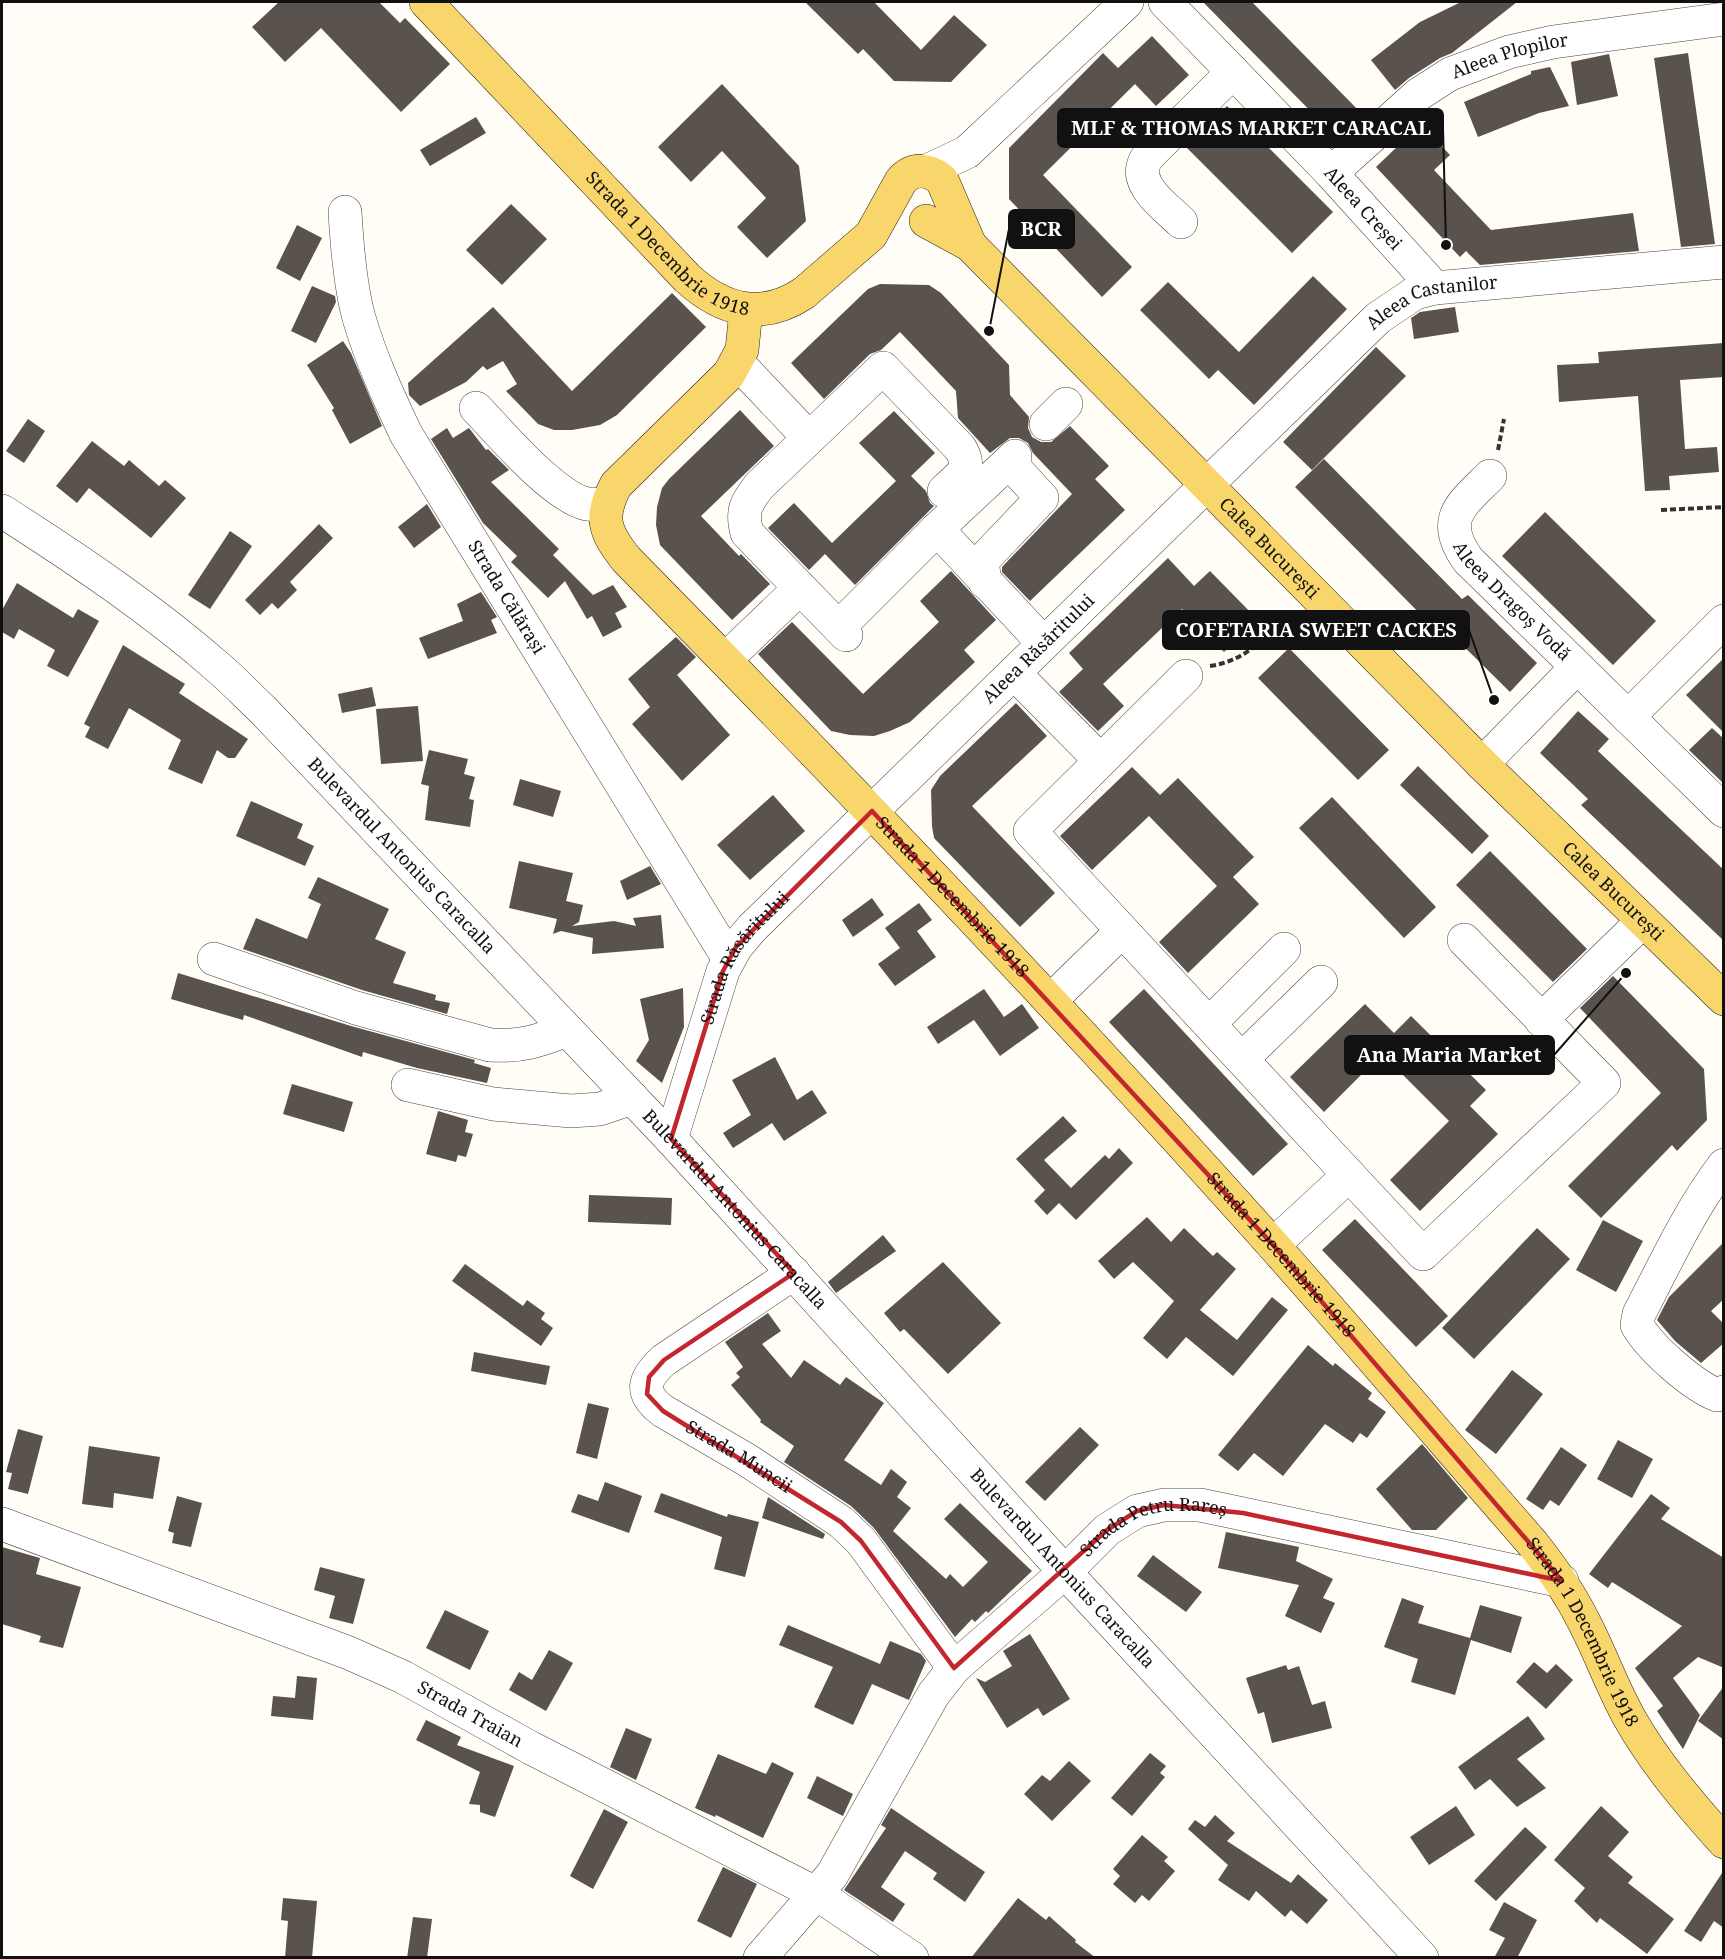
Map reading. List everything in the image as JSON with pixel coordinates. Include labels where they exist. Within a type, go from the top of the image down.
[{"type":"main road","name":"Strada 1 Decembrie 1918","points":[[426,2],[687,278],[716,301],[746,310],[744,342],[737,362],[718,386],[616,485],[606,504],[606,522],[612,541],[626,559],[872,811],[1050,1001],[1272,1245],[1533,1544],[1562,1581],[1585,1622],[1611,1683],[1631,1720],[1692,1807],[1724,1842]]},
{"type":"main road","points":[[746,310],[778,306],[792,301],[871,235],[905,176],[916,171],[941,186],[970,245]]},
{"type":"main road","points":[[871,235],[938,217],[943,211],[941,186]]},
{"type":"main road","points":[[896,191],[897,204],[907,218],[923,222],[970,245]]},
{"type":"main road","name":"Calea București","points":[[970,245],[1482,765],[1724,999]]},
{"type":"street","points":[[941,186],[967,152],[1126,2]]},
{"type":"street","name":"Aleea Creșei","points":[[1165,2],[1331,173],[1435,288]]},
{"type":"street","name":"Aleea Plopilor","points":[[1331,173],[1419,94],[1450,74],[1509,52],[1553,42],[1724,19]]},
{"type":"street","points":[[1181,222],[1150,191],[1142,175],[1144,162],[1233,72]]},
{"type":"street","name":"Strada Călărași","points":[[345,212],[347,245],[358,316],[378,375],[406,434],[729,959]]},
{"type":"street","name":"Aleea Castanilor","points":[[1206,484],[1378,318],[1415,293],[1435,288],[1724,262]]},
{"type":"street","points":[[737,362],[809,438]]},
{"type":"street","points":[[944,490],[966,470],[967,458],[883,368],[759,486],[747,501],[744,520],[747,532],[842,631],[937,529],[1012,459],[1042,498],[982,561],[985,582]]},
{"type":"street","points":[[476,408],[550,484],[588,504],[606,504]]},
{"type":"street","name":"Aleea Dragoș Vodă","points":[[1490,476],[1469,496],[1454,520],[1458,546],[1468,560],[1576,668],[1724,811]]},
{"type":"street","name":"Aleea Răsăritului","points":[[872,811],[1206,484]]},
{"type":"street","name":"Bulevardul Antonius Caracalla","points":[[2,511],[128,597],[220,669],[271,718],[671,1139],[1065,1572],[1422,1958]]},
{"type":"street","points":[[937,529],[1033,632]]},
{"type":"street","points":[[725,660],[800,588]]},
{"type":"street","points":[[1628,717],[1724,621]]},
{"type":"street","points":[[1482,765],[1576,668]]},
{"type":"street","points":[[1014,673],[1100,760]]},
{"type":"street","points":[[1186,676],[1030,831],[1423,1254],[1604,1083],[1464,940]]},
{"type":"street","name":"Strada Răsăritului","points":[[671,1139],[723,971],[736,947],[752,928],[872,811]]},
{"type":"street","points":[[1541,1020],[1643,921]]},
{"type":"street","points":[[1050,1001],[1122,931]]},
{"type":"street","points":[[1210,1023],[1284,949]]},
{"type":"street","points":[[214,959],[356,1008],[490,1045],[513,1046],[535,1042],[567,1030]]},
{"type":"street","points":[[1242,1059],[1321,982]]},
{"type":"street","points":[[408,1085],[493,1104],[571,1111],[600,1109],[632,1098]]},
{"type":"street","points":[[1724,1166],[1705,1190],[1682,1230],[1639,1314],[1636,1325],[1645,1340],[1702,1389],[1717,1395],[1724,1392]]},
{"type":"street","points":[[1272,1245],[1349,1175]]},
{"type":"street","name":"Strada Muncii","points":[[794,1273],[664,1360],[649,1377],[646,1385],[647,1394],[663,1411],[747,1460],[841,1522],[861,1542],[954,1668]]},
{"type":"street","name":"Strada Petru Rareș","points":[[760,1958],[832,1875],[933,1695],[954,1668],[1065,1572],[1107,1530],[1137,1511],[1164,1504],[1200,1505],[1562,1581]]},
{"type":"street","name":"Strada Traian","points":[[2,1524],[349,1653],[403,1677],[531,1748],[817,1894],[912,1958]]},
{"type":"path","points":[[1660,510],[1724,507]]},
{"type":"path","points":[[1186,676],[1197,668],[1228,663],[1243,656],[1254,649],[1290,614]]},
{"type":"highlighted area","points":[[872,811],[1273,1245],[1562,1581],[1243,1513],[1164,1505],[1137,1511],[1107,1530],[954,1668],[861,1541],[841,1522],[663,1411],[647,1394],[649,1377],[664,1360],[794,1273],[671,1139],[723,971],[736,947]]},
{"type":"building","points":[[279,2],[379,2],[400,23],[405,18],[450,64],[401,112],[321,28],[285,62],[252,27]]},
{"type":"building","points":[[805,2],[874,2],[921,50],[954,15],[987,45],[951,82],[894,81],[863,49],[858,54]]},
{"type":"building","points":[[1203,2],[1252,2],[1364,116],[1339,140]]},
{"type":"building","points":[[1461,2],[1517,2],[1452,53],[1409,78],[1395,90],[1371,60],[1420,22]]},
{"type":"building","points":[[1152,36],[1189,75],[1156,106],[1135,84],[1043,175],[1132,267],[1102,297],[1009,199],[1009,148],[1103,53],[1118,68]]},
{"type":"building","points":[[1688,53],[1715,244],[1681,247],[1654,58]]},
{"type":"building","points":[[1609,54],[1618,96],[1577,105],[1571,62]]},
{"type":"building","points":[[1550,67],[1569,106],[1539,113],[1478,137],[1464,102],[1531,74],[1531,71]]},
{"type":"building","points":[[722,84],[799,166],[806,221],[767,258],[737,227],[766,198],[722,151],[691,182],[658,147]]},
{"type":"building","points":[[1227,106],[1333,212],[1292,253],[1186,147]]},
{"type":"building","points":[[476,117],[486,133],[430,166],[420,150]]},
{"type":"building","points":[[1421,124],[1450,155],[1434,170],[1491,230],[1633,213],[1639,251],[1480,265],[1466,251],[1460,257],[1376,167]]},
{"type":"building","points":[[511,204],[547,239],[502,285],[466,250]]},
{"type":"building","points":[[297,225],[322,238],[300,281],[276,268]]},
{"type":"building","points":[[1313,276],[1347,309],[1254,405],[1218,370],[1209,379],[1140,310],[1168,282],[1239,352]]},
{"type":"building","points":[[880,284],[929,285],[941,293],[1009,365],[1010,395],[1029,417],[1028,428],[1032,437],[1041,442],[1051,442],[1070,426],[1109,466],[1095,479],[1125,510],[1030,601],[1002,572],[1002,567],[1072,494],[1033,453],[1028,443],[1019,438],[1010,438],[990,453],[958,418],[956,391],[900,332],[881,350],[870,354],[824,399],[791,363],[868,289]]},
{"type":"building","points":[[312,286],[335,296],[336,302],[316,343],[291,331]]},
{"type":"building","points":[[672,293],[706,327],[617,415],[600,425],[572,430],[554,430],[538,424],[506,391],[517,384],[503,361],[487,370],[483,366],[466,382],[420,406],[409,395],[408,383],[493,307],[572,391]]},
{"type":"building","points":[[1455,307],[1459,332],[1414,339],[1411,318],[1420,312]]},
{"type":"building","points":[[343,341],[351,353],[382,426],[350,444],[332,410],[334,408],[307,365]]},
{"type":"building","points":[[1724,343],[1724,377],[1680,380],[1685,449],[1717,447],[1719,472],[1669,476],[1670,490],[1645,491],[1638,396],[1559,402],[1557,365],[1599,363],[1598,352]]},
{"type":"building","points":[[1376,347],[1406,376],[1312,470],[1283,442]]},
{"type":"building","points":[[740,410],[774,446],[701,516],[739,556],[741,554],[770,584],[732,620],[660,545],[656,525],[657,507],[662,488]]},
{"type":"building","points":[[894,411],[935,453],[911,476],[926,491],[930,503],[934,506],[855,585],[825,554],[809,570],[768,528],[794,503],[832,543],[896,481],[859,443]]},
{"type":"building","points":[[28,419],[45,431],[24,463],[6,451]]},
{"type":"building","points":[[447,428],[453,438],[469,428],[486,450],[488,449],[509,470],[491,482],[559,549],[553,555],[593,595],[613,585],[627,607],[615,613],[622,627],[603,637],[592,616],[587,619],[565,581],[548,598],[511,562],[517,556],[483,523],[431,439]]},
{"type":"building","points":[[92,441],[124,466],[129,460],[159,486],[165,480],[186,498],[151,538],[89,488],[77,503],[56,486]]},
{"type":"building","points":[[1324,459],[1462,599],[1468,595],[1537,663],[1510,692],[1441,624],[1435,629],[1295,487]]},
{"type":"building","points":[[427,504],[441,527],[414,548],[398,527]]},
{"type":"building","points":[[1545,512],[1656,621],[1613,665],[1502,556]]},
{"type":"building","points":[[319,524],[333,538],[290,582],[297,590],[278,609],[272,603],[260,615],[245,600]]},
{"type":"building","points":[[230,531],[252,546],[210,609],[188,595]]},
{"type":"building","points":[[1168,558],[1194,586],[1210,571],[1258,620],[1224,652],[1182,609],[1103,684],[1124,706],[1098,731],[1059,692],[1083,669],[1069,653]]},
{"type":"building","points":[[951,571],[996,620],[964,650],[975,662],[910,722],[890,731],[874,736],[831,731],[758,654],[792,622],[863,694],[939,622],[920,601]]},
{"type":"building","points":[[17,583],[73,618],[78,609],[99,621],[68,677],[47,666],[55,650],[19,629],[14,639],[2,632],[2,610]]},
{"type":"building","points":[[481,592],[497,617],[491,620],[497,633],[428,659],[419,638],[463,621],[457,604]]},
{"type":"building","points":[[676,637],[696,657],[677,675],[730,735],[682,781],[632,724],[650,707],[628,679]]},
{"type":"building","points":[[123,645],[185,684],[179,693],[248,739],[235,758],[228,758],[217,750],[202,784],[168,769],[181,740],[129,708],[108,749],[85,737],[90,727],[84,724]]},
{"type":"building","points":[[1289,648],[1389,750],[1358,780],[1258,678]]},
{"type":"building","points":[[1724,658],[1724,733],[1686,695]]},
{"type":"building","points":[[372,687],[376,706],[342,713],[338,694]]},
{"type":"building","points":[[1016,703],[1047,736],[972,806],[1055,893],[1020,927],[934,838],[931,790],[940,776]]},
{"type":"building","points":[[418,706],[423,761],[381,764],[376,709]]},
{"type":"building","points":[[1578,711],[1609,739],[1598,751],[1724,870],[1724,941],[1581,805],[1588,799],[1540,753]]},
{"type":"building","points":[[1712,728],[1724,739],[1724,784],[1689,750]]},
{"type":"building","points":[[429,750],[468,759],[464,774],[475,777],[469,799],[474,800],[470,827],[425,820],[429,786],[421,784]]},
{"type":"building","points":[[1418,766],[1489,836],[1472,854],[1400,785]]},
{"type":"building","points":[[1132,767],[1160,795],[1178,778],[1254,857],[1233,877],[1259,904],[1188,973],[1159,942],[1217,886],[1149,816],[1092,870],[1060,836]]},
{"type":"building","points":[[520,779],[561,791],[553,817],[513,805]]},
{"type":"building","points":[[773,795],[805,831],[750,880],[717,845]]},
{"type":"building","points":[[1332,797],[1436,907],[1404,938],[1299,828]]},
{"type":"building","points":[[251,801],[303,824],[297,838],[314,846],[305,866],[236,836]]},
{"type":"building","points":[[1490,851],[1587,949],[1553,982],[1456,885]]},
{"type":"building","points":[[519,861],[573,873],[566,901],[583,905],[579,922],[572,926],[614,921],[636,926],[633,918],[661,915],[664,948],[592,954],[593,938],[561,931],[553,934],[557,919],[509,908]]},
{"type":"building","points":[[650,866],[661,884],[627,900],[620,881]]},
{"type":"building","points":[[318,877],[389,909],[375,939],[406,952],[393,983],[436,995],[435,1000],[450,1003],[447,1014],[362,990],[243,949],[256,918],[307,939],[321,904],[308,898]]},
{"type":"building","points":[[872,898],[884,915],[853,937],[842,920]]},
{"type":"building","points":[[919,903],[932,920],[917,931],[936,957],[895,986],[878,964],[900,948],[885,928]]},
{"type":"building","points":[[178,973],[351,1026],[475,1060],[474,1063],[491,1068],[487,1083],[417,1068],[363,1052],[362,1057],[244,1015],[243,1020],[171,999]]},
{"type":"building","points":[[1613,976],[1704,1069],[1707,1120],[1677,1151],[1672,1145],[1601,1218],[1568,1186],[1661,1093],[1580,1008]]},
{"type":"building","points":[[683,988],[684,1027],[662,1083],[636,1061],[649,1040],[640,999]]},
{"type":"building","points":[[984,989],[1004,1017],[1022,1004],[1039,1028],[1000,1056],[974,1020],[938,1044],[927,1027]]},
{"type":"building","points":[[1144,989],[1288,1144],[1253,1176],[1109,1022]]},
{"type":"building","points":[[1365,1004],[1394,1033],[1411,1016],[1486,1090],[1470,1106],[1498,1134],[1420,1211],[1390,1180],[1449,1121],[1382,1054],[1324,1112],[1290,1077]]},
{"type":"building","points":[[775,1057],[797,1100],[812,1090],[827,1113],[784,1141],[772,1123],[733,1148],[723,1133],[751,1115],[732,1080]]},
{"type":"building","points":[[292,1084],[353,1102],[344,1132],[283,1114]]},
{"type":"building","points":[[438,1111],[468,1120],[465,1132],[473,1134],[466,1157],[458,1155],[456,1162],[426,1154]]},
{"type":"building","points":[[1063,1116],[1077,1131],[1044,1160],[1071,1188],[1105,1155],[1109,1159],[1119,1148],[1133,1163],[1076,1220],[1059,1203],[1047,1215],[1034,1201],[1045,1190],[1016,1159]]},
{"type":"building","points":[[589,1195],[672,1198],[671,1225],[588,1222]]},
{"type":"building","points":[[1147,1217],[1171,1242],[1184,1228],[1213,1256],[1217,1252],[1236,1269],[1200,1310],[1237,1340],[1272,1297],[1288,1310],[1233,1376],[1186,1337],[1167,1359],[1143,1338],[1174,1301],[1133,1262],[1114,1279],[1098,1261]]},
{"type":"building","points":[[1355,1219],[1448,1316],[1416,1347],[1322,1250]]},
{"type":"building","points":[[1603,1220],[1643,1241],[1616,1292],[1576,1270]]},
{"type":"building","points":[[1537,1228],[1570,1259],[1474,1359],[1442,1328]]},
{"type":"building","points":[[883,1235],[896,1251],[836,1293],[828,1282]]},
{"type":"building","points":[[1724,1242],[1724,1299],[1711,1311],[1724,1324],[1724,1343],[1701,1363],[1675,1341],[1657,1320],[1669,1297]]},
{"type":"building","points":[[943,1262],[1001,1323],[948,1374],[904,1329],[900,1332],[884,1313]]},
{"type":"building","points":[[465,1264],[523,1306],[527,1300],[545,1313],[541,1319],[553,1328],[541,1346],[452,1281]]},
{"type":"building","points":[[768,1313],[781,1331],[762,1344],[791,1378],[804,1360],[840,1385],[846,1377],[884,1403],[844,1460],[881,1485],[891,1469],[907,1482],[897,1497],[911,1508],[893,1531],[946,1579],[950,1574],[963,1587],[988,1562],[944,1519],[960,1503],[1032,1571],[988,1613],[986,1611],[975,1622],[972,1619],[955,1637],[874,1528],[851,1506],[784,1462],[794,1446],[760,1422],[761,1420],[731,1385],[740,1377],[736,1373],[743,1367],[725,1342]]},
{"type":"building","points":[[1308,1345],[1372,1393],[1368,1399],[1386,1412],[1367,1438],[1360,1433],[1353,1443],[1325,1424],[1283,1476],[1254,1453],[1238,1471],[1218,1455]]},
{"type":"building","points":[[474,1352],[550,1366],[546,1385],[471,1371]]},
{"type":"building","points":[[1512,1370],[1543,1394],[1496,1454],[1465,1430]]},
{"type":"building","points":[[588,1403],[609,1408],[597,1459],[576,1453]]},
{"type":"building","points":[[1080,1427],[1099,1445],[1045,1501],[1025,1482]]},
{"type":"building","points":[[18,1429],[43,1436],[28,1494],[8,1489],[12,1473],[6,1472]]},
{"type":"building","points":[[1618,1440],[1653,1459],[1632,1498],[1597,1479]]},
{"type":"building","points":[[1422,1444],[1468,1498],[1436,1530],[1412,1530],[1376,1489]]},
{"type":"building","points":[[89,1446],[160,1457],[153,1499],[114,1493],[113,1508],[82,1504]]},
{"type":"building","points":[[1561,1447],[1587,1465],[1559,1506],[1550,1500],[1543,1510],[1526,1499]]},
{"type":"building","points":[[605,1482],[642,1496],[629,1533],[571,1512],[578,1494],[598,1501]]},
{"type":"building","points":[[661,1493],[727,1517],[728,1514],[759,1522],[745,1577],[714,1569],[722,1537],[654,1512]]},
{"type":"building","points":[[1651,1494],[1670,1508],[1661,1519],[1724,1558],[1724,1668],[1698,1657],[1673,1678],[1700,1715],[1683,1749],[1657,1711],[1663,1706],[1635,1668],[1682,1626],[1612,1582],[1608,1588],[1589,1574]]},
{"type":"building","points":[[177,1496],[202,1503],[191,1547],[172,1543],[174,1533],[168,1531]]},
{"type":"building","points":[[768,1497],[825,1534],[823,1539],[762,1518]]},
{"type":"building","points":[[1226,1532],[1299,1547],[1296,1561],[1333,1579],[1323,1598],[1335,1603],[1321,1633],[1285,1616],[1299,1585],[1218,1568]]},
{"type":"building","points":[[2,1547],[40,1558],[36,1574],[81,1587],[63,1648],[39,1642],[41,1636],[2,1624]]},
{"type":"building","points":[[1153,1555],[1202,1592],[1186,1612],[1137,1576]]},
{"type":"building","points":[[320,1567],[365,1579],[353,1624],[329,1618],[335,1596],[314,1590]]},
{"type":"building","points":[[1402,1598],[1424,1606],[1418,1623],[1470,1638],[1480,1605],[1522,1617],[1511,1653],[1471,1640],[1455,1695],[1411,1682],[1418,1659],[1384,1647]]},
{"type":"building","points":[[445,1610],[489,1631],[470,1670],[426,1648]]},
{"type":"building","points":[[788,1625],[880,1664],[890,1641],[921,1654],[926,1661],[909,1700],[872,1684],[853,1725],[814,1707],[833,1667],[779,1645]]},
{"type":"building","points":[[1030,1634],[1070,1699],[1043,1716],[1038,1708],[1007,1728],[976,1678],[985,1682],[1012,1666],[1003,1651]]},
{"type":"building","points":[[549,1650],[573,1663],[546,1711],[509,1690],[519,1672],[532,1680]]},
{"type":"building","points":[[1534,1662],[1547,1673],[1556,1664],[1573,1680],[1546,1709],[1516,1682]]},
{"type":"building","points":[[1286,1665],[1288,1670],[1299,1666],[1312,1705],[1325,1701],[1332,1728],[1272,1743],[1264,1712],[1258,1714],[1246,1678]]},
{"type":"building","points":[[297,1676],[317,1678],[313,1720],[271,1716],[273,1696],[295,1698]]},
{"type":"building","points":[[1724,1686],[1724,1740],[1698,1721]]},
{"type":"building","points":[[1528,1716],[1545,1739],[1517,1759],[1546,1788],[1517,1807],[1490,1779],[1475,1790],[1458,1767]]},
{"type":"building","points":[[426,1720],[461,1737],[457,1745],[514,1766],[495,1817],[480,1812],[480,1805],[469,1804],[480,1772],[416,1740]]},
{"type":"building","points":[[626,1728],[652,1739],[636,1780],[610,1767]]},
{"type":"building","points":[[1150,1753],[1166,1766],[1160,1773],[1165,1777],[1132,1816],[1111,1798]]},
{"type":"building","points":[[718,1754],[766,1774],[772,1762],[794,1773],[763,1838],[716,1815],[715,1817],[695,1808]]},
{"type":"building","points":[[1069,1761],[1091,1781],[1052,1821],[1024,1794],[1042,1775],[1050,1781]]},
{"type":"building","points":[[817,1776],[853,1794],[843,1816],[807,1798]]},
{"type":"building","points":[[1456,1806],[1475,1835],[1429,1865],[1410,1837]]},
{"type":"building","points":[[1601,1806],[1629,1832],[1608,1856],[1633,1877],[1628,1883],[1674,1919],[1647,1954],[1600,1918],[1597,1923],[1574,1901],[1585,1888],[1554,1860]]},
{"type":"building","points":[[891,1808],[985,1872],[965,1902],[933,1879],[937,1873],[905,1851],[881,1887],[905,1904],[893,1922],[844,1890],[886,1828],[881,1825]]},
{"type":"building","points":[[604,1809],[628,1822],[593,1889],[570,1876]]},
{"type":"building","points":[[1215,1815],[1235,1833],[1227,1841],[1291,1883],[1298,1874],[1328,1900],[1307,1924],[1291,1910],[1285,1917],[1256,1891],[1249,1901],[1218,1880],[1228,1865],[1188,1829],[1195,1820],[1205,1827]]},
{"type":"building","points":[[1525,1827],[1547,1847],[1496,1901],[1474,1881]]},
{"type":"building","points":[[1142,1835],[1168,1857],[1164,1861],[1175,1871],[1149,1901],[1142,1895],[1135,1903],[1113,1884],[1120,1876],[1113,1869]]},
{"type":"building","points":[[723,1867],[757,1884],[731,1938],[697,1921]]},
{"type":"building","points":[[1724,1870],[1724,1928],[1714,1921],[1701,1942],[1684,1931]]},
{"type":"building","points":[[283,1898],[317,1901],[312,1958],[285,1958],[288,1921],[281,1920]]},
{"type":"building","points":[[1018,1898],[1046,1920],[1049,1916],[1076,1940],[1075,1942],[1096,1958],[971,1958]]},
{"type":"building","points":[[1504,1902],[1537,1920],[1517,1958],[1494,1958],[1505,1938],[1489,1930]]},
{"type":"building","points":[[413,1917],[432,1919],[427,1958],[407,1958]]},
{"type":"place","name":"MLF & THOMAS MARKET CARACAL","points":[[1446,245]]},
{"type":"place","name":"BCR","points":[[989,331]]},
{"type":"place","name":"COFETARIA SWEET CACKES","points":[[1494,700]]},
{"type":"place","name":"Ana Maria Market","points":[[1626,973]]}]
